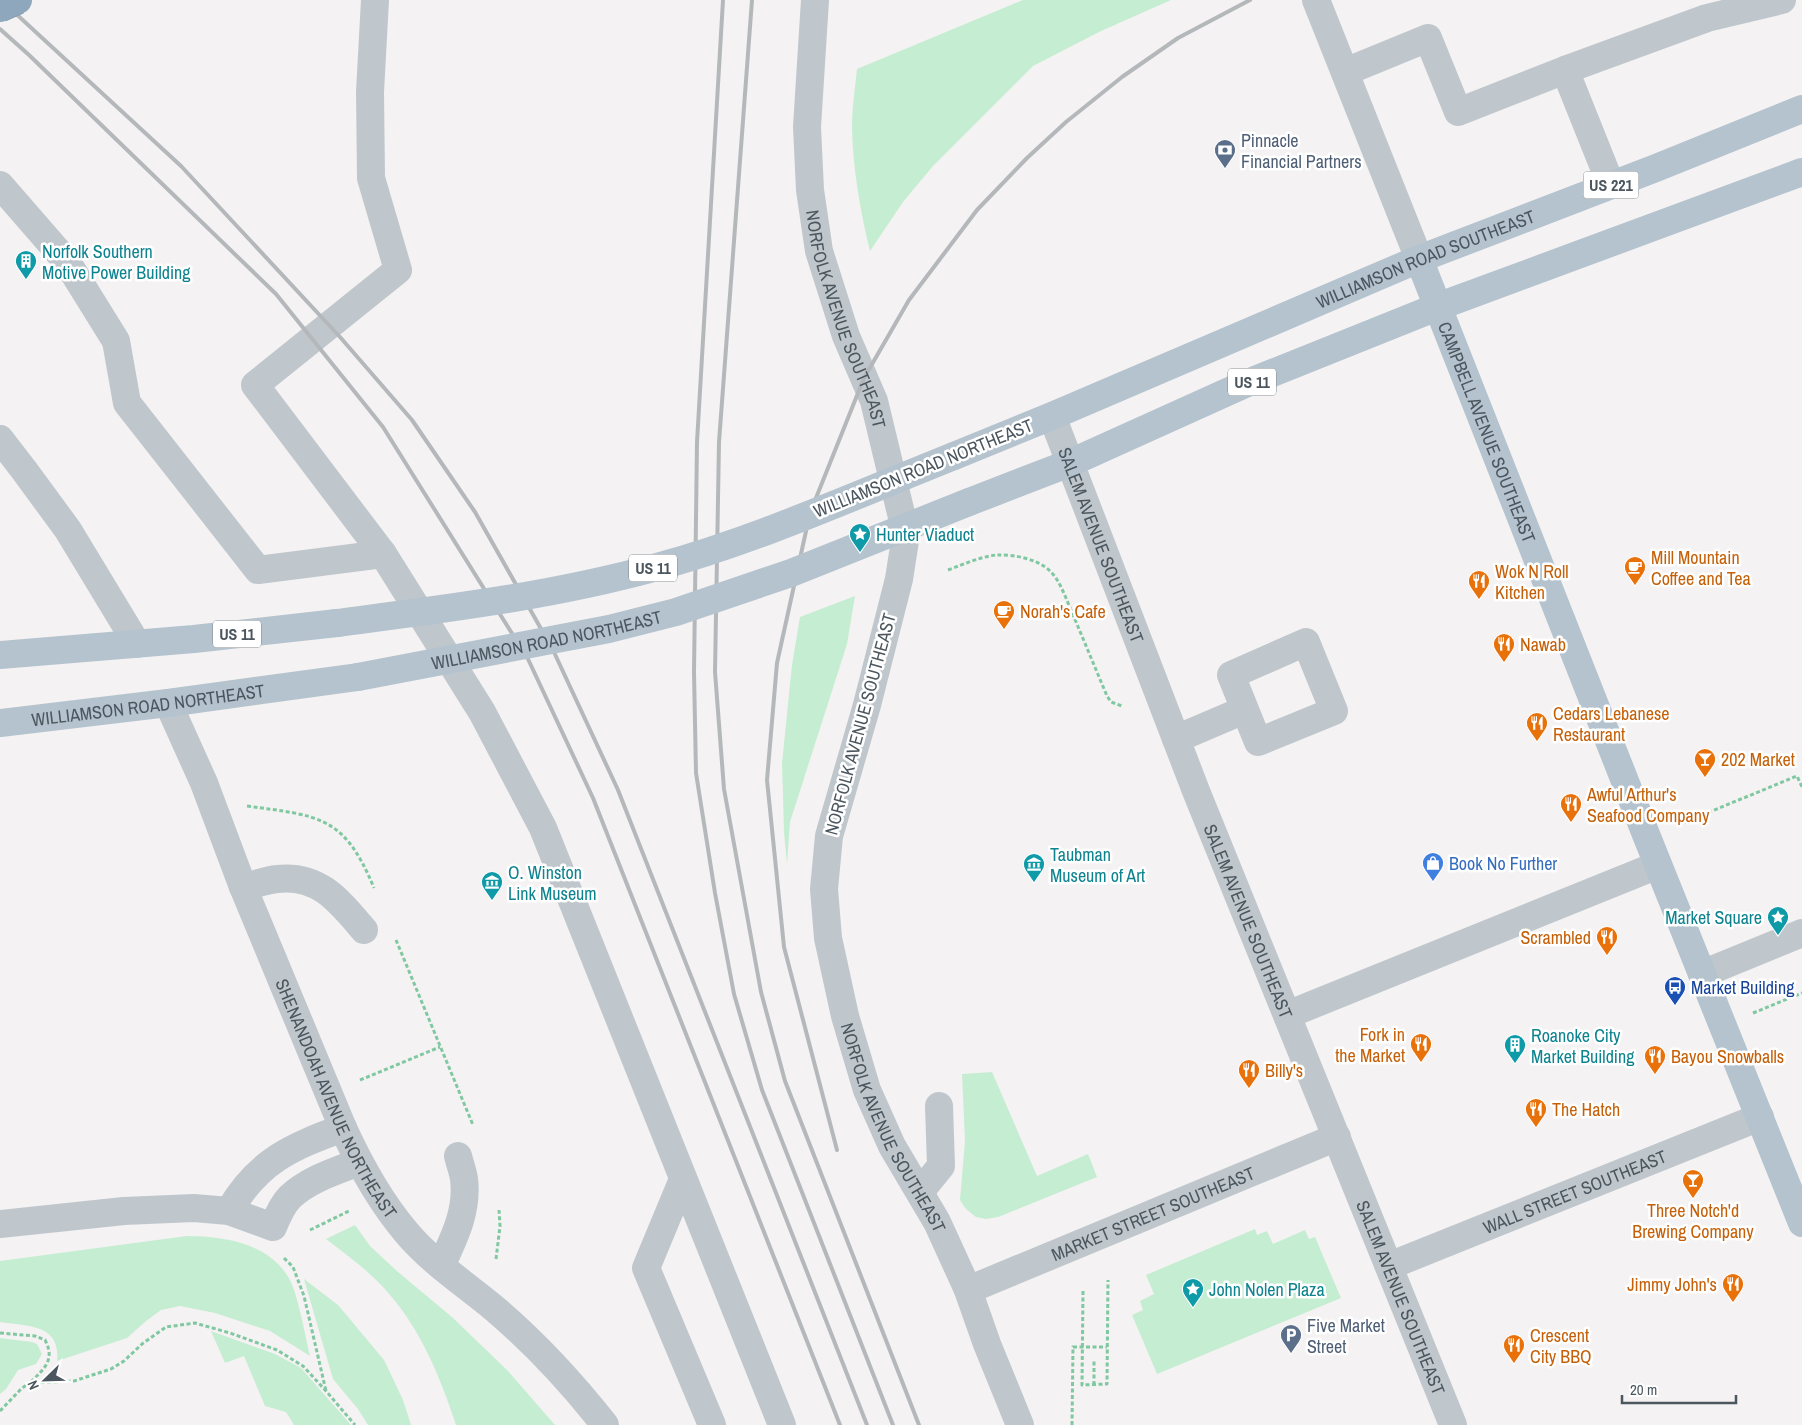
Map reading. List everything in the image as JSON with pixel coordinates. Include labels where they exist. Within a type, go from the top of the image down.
[{"type":"highway","points":[[0,8],[18,0]]},
{"type":"main road","name":"WILLIAMSON ROAD SOUTHEAST","points":[[1052,416],[1419,259],[1802,109]]},
{"type":"main road","points":[[1437,307],[1802,172]]},
{"type":"main road","name":"CAMPBELL AVENUE SOUTHEAST","points":[[1419,259],[1658,865],[1760,1116]]},
{"type":"main road","name":"US 11","points":[[1070,463],[1245,384],[1437,307]]},
{"type":"main road","name":"WILLIAMSON ROAD NORTHEAST","points":[[0,655],[194,639],[461,606],[585,585],[657,567],[775,528],[1052,416]]},
{"type":"main road","name":"WILLIAMSON ROAD NORTHEAST","points":[[0,723],[168,703],[358,677],[609,629],[676,612],[791,573],[1070,463]]},
{"type":"main road","points":[[1760,1116],[1802,1222]]},
{"type":"street","points":[[375,0],[370,92],[371,178],[398,270],[255,385],[382,554],[482,712],[543,828],[782,1425]]},
{"type":"street","name":"NORFOLK AVENUE SOUTHEAST","points":[[815,0],[807,127],[810,190],[819,251],[846,336],[874,400],[906,534],[895,596],[867,705],[829,836],[824,888],[827,928],[845,1016],[868,1090],[892,1146],[937,1222],[968,1290],[987,1344],[1020,1425]]},
{"type":"street","name":"CAMPBELL AVENUE SOUTHEAST","points":[[1316,0],[1419,259]]},
{"type":"street","points":[[1345,72],[1428,38],[1458,112],[1565,70],[1707,18],[1782,0]]},
{"type":"street","points":[[1565,70],[1611,185]]},
{"type":"street","points":[[0,185],[67,262],[116,341],[127,403],[258,570],[382,554]]},
{"type":"street","name":"SALEM AVENUE SOUTHEAST","points":[[1052,416],[1176,739],[1453,1425]]},
{"type":"street","points":[[0,439],[68,530],[137,644]]},
{"type":"street","name":"SHENANDOAH AVENUE NORTHEAST","points":[[168,703],[204,783],[243,887],[343,1128],[359,1162],[380,1198],[406,1233],[441,1266],[495,1309],[547,1358],[605,1425]]},
{"type":"street","points":[[1176,739],[1244,710]]},
{"type":"street","points":[[1287,1014],[1658,865]]},
{"type":"street","points":[[243,887],[277,879],[314,882],[339,900],[364,930]]},
{"type":"street","points":[[1702,974],[1802,933]]},
{"type":"street","points":[[920,1192],[941,1166],[939,1106]]},
{"type":"street","name":"WALL STREET SOUTHEAST","points":[[1389,1266],[1760,1116]]},
{"type":"street","points":[[229,1211],[252,1179],[274,1160],[292,1148],[343,1128]]},
{"type":"street","name":"MARKET STREET SOUTHEAST","points":[[968,1290],[1337,1137]]},
{"type":"street","points":[[441,1266],[457,1232],[464,1201],[464,1178],[458,1156]]},
{"type":"street","points":[[0,1224],[124,1211],[194,1208],[229,1211],[276,1240],[280,1211],[289,1198],[304,1186],[359,1162]]},
{"type":"street","points":[[683,1179],[646,1268],[712,1425]]},
{"type":"path","points":[[948,570],[997,555],[1027,559],[1050,570],[1066,598],[1106,696],[1111,702],[1122,706]]},
{"type":"path","points":[[247,806],[306,815],[321,820],[338,830],[352,845],[365,866],[377,893]]},
{"type":"path","points":[[395,938],[473,1126]]},
{"type":"path","points":[[1747,1015],[1802,993]]},
{"type":"path","points":[[360,1080],[440,1048]]},
{"type":"path","points":[[496,1259],[500,1226],[498,1201]]},
{"type":"path","points":[[276,1240],[293,1267],[304,1296],[326,1391]]},
{"type":"path","points":[[1083,1291],[1082,1385],[1107,1384],[1108,1280]]},
{"type":"path","points":[[29,1383],[74,1381],[111,1369],[124,1361],[142,1344],[166,1327],[195,1323],[277,1350],[303,1366],[355,1425]]},
{"type":"path","points":[[0,1333],[35,1336],[45,1340],[50,1350],[48,1363],[0,1411]]},
{"type":"path","points":[[1072,1425],[1073,1347],[1107,1347]]},
{"type":"path","points":[[1094,1361],[1094,1385]]},
{"type":"green space","points":[[1023,0],[1171,0],[1101,31],[1033,66],[933,166],[903,202],[870,251],[863,220],[854,159],[852,113],[857,69]]},
{"type":"green space","points":[[855,596],[847,644],[790,822],[787,864],[782,763],[792,665],[800,617]]},
{"type":"green space","points":[[992,1072],[1037,1176],[1088,1154],[1097,1177],[998,1217],[986,1219],[976,1217],[966,1209],[960,1200],[965,1141],[962,1074]]},
{"type":"green space","points":[[355,1225],[370,1246],[453,1318],[508,1371],[555,1425],[456,1425],[437,1373],[412,1324],[376,1279],[326,1239]]},
{"type":"green space","points":[[1255,1229],[1257,1235],[1267,1231],[1273,1244],[1305,1230],[1309,1239],[1315,1237],[1341,1298],[1157,1374],[1132,1315],[1143,1310],[1140,1301],[1154,1294],[1146,1275]]},
{"type":"green space","points":[[187,1236],[229,1240],[243,1244],[268,1255],[278,1264],[287,1275],[295,1292],[310,1356],[270,1331],[215,1313],[180,1306],[161,1310],[127,1338],[57,1361],[57,1349],[54,1340],[48,1333],[31,1326],[0,1322],[0,1261]]},
{"type":"green space","points":[[304,1279],[338,1305],[384,1360],[403,1400],[411,1425],[368,1425],[358,1409],[333,1379]]},
{"type":"green space","points":[[211,1331],[275,1354],[301,1368],[351,1425],[294,1425],[286,1412],[265,1406],[244,1356],[225,1363]]},
{"type":"green space","points":[[0,1338],[32,1342],[37,1344],[42,1354],[36,1364],[18,1370],[6,1389],[0,1394]]},
{"type":"railway","points":[[1,0],[181,166],[340,337],[412,420],[475,512],[553,650],[618,790],[867,1425]]},
{"type":"railway","points":[[723,0],[697,442],[694,672],[696,773],[715,893],[734,994],[762,1090],[893,1425]]},
{"type":"railway","points":[[752,0],[719,442],[715,672],[724,789],[761,992],[785,1081],[919,1425]]},
{"type":"railway","points":[[837,1150],[784,947],[767,780],[777,663],[810,513],[864,378],[909,300],[977,210],[1027,158],[1066,122],[1122,77],[1178,38],[1250,0]]},
{"type":"railway","points":[[0,29],[276,294],[383,427],[528,659],[593,798],[840,1425]]},
{"type":"place","name":"Pinnacle Financial Partners","points":[[1225,169]]},
{"type":"place","name":"Norfolk Southern Motive Power Building","points":[[26,280]]},
{"type":"place","name":"Hunter Viaduct","points":[[860,553]]},
{"type":"place","name":"Mill Mountain Coffee and Tea","points":[[1635,586]]},
{"type":"place","name":"Wok N Roll Kitchen","points":[[1479,600]]},
{"type":"place","name":"Norah's Cafe","points":[[1004,630]]},
{"type":"place","name":"Nawab","points":[[1504,663]]},
{"type":"place","name":"Cedars Lebanese Restaurant","points":[[1537,742]]},
{"type":"place","name":"202 Market","points":[[1705,778]]},
{"type":"place","name":"Awful Arthur's Seafood Company","points":[[1571,823]]},
{"type":"place","name":"Book No Further","points":[[1433,882]]},
{"type":"place","name":"Taubman Museum of Art","points":[[1034,883]]},
{"type":"place","name":"O. Winston Link Museum","points":[[492,901]]},
{"type":"place","name":"Market Square","points":[[1778,936]]},
{"type":"place","name":"Scrambled","points":[[1607,956]]},
{"type":"place","name":"Market Building","points":[[1675,1006]]},
{"type":"place","name":"Fork in the Market","points":[[1421,1063]]},
{"type":"place","name":"Roanoke City Market Building","points":[[1515,1064]]},
{"type":"place","name":"Bayou Snowballs","points":[[1655,1075]]},
{"type":"place","name":"Billy's","points":[[1249,1089]]},
{"type":"place","name":"The Hatch","points":[[1536,1128]]},
{"type":"place","name":"Three Notch'd Brewing Company","points":[[1693,1199]]},
{"type":"place","name":"Jimmy John's","points":[[1733,1303]]},
{"type":"place","name":"John Nolen Plaza","points":[[1193,1308]]},
{"type":"place","name":"Five Market Street","points":[[1291,1354]]},
{"type":"place","name":"Crescent City BBQ","points":[[1514,1364]]}]
